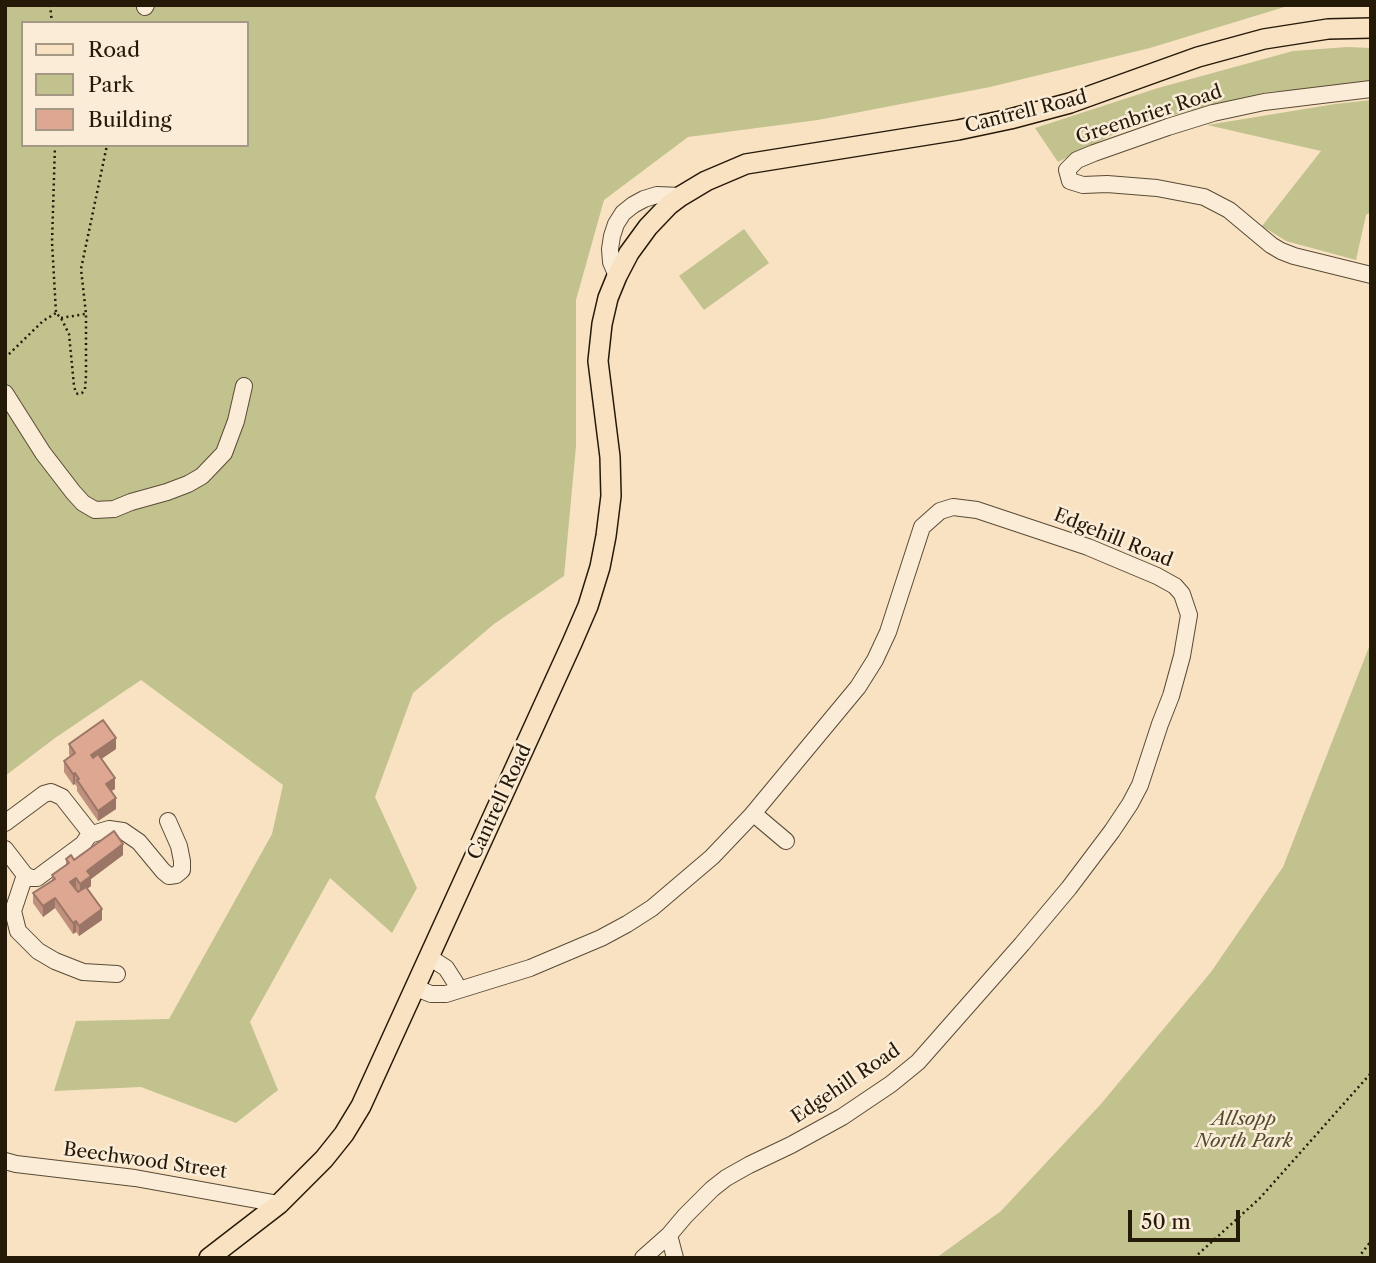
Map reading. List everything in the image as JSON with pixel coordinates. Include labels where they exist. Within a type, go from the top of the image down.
[{"type":"main road","name":"Cantrell Road","points":[[209,1258],[279,1203],[324,1159],[361,1106],[588,606],[600,567],[611,496],[610,457],[598,361],[602,324],[617,276],[629,253],[648,227],[681,196],[705,181],[746,164],[958,130],[1010,119],[1070,103],[1198,57],[1264,38],[1328,29],[1371,28]]},
{"type":"street","name":"Greenbrier Road","points":[[1371,89],[1264,102],[1213,113],[1094,153],[1077,160],[1067,170],[1070,181],[1083,185],[1157,188],[1204,197],[1229,210],[1281,251],[1371,275]]},
{"type":"street","name":"Cantrell Road","points":[[617,276],[611,262],[610,249],[616,224],[623,214],[644,199],[657,195],[681,196]]},
{"type":"street","points":[[5,393],[43,453],[83,503],[95,510],[114,509],[177,488],[202,476],[224,453],[236,421],[244,386]]},
{"type":"street","name":"Edgehill Road","points":[[416,988],[438,994],[457,990],[530,968],[601,938],[652,908],[712,857],[754,814],[858,687],[888,632],[922,527],[940,511],[953,507],[977,510],[1088,547],[1167,581],[1182,594],[1189,615],[1182,656],[1140,785],[1112,831],[1069,888],[907,1072],[842,1117],[726,1178],[643,1258]]},
{"type":"street","points":[[5,823],[44,794],[51,792],[62,797],[89,835]]},
{"type":"street","points":[[754,814],[786,841]]},
{"type":"street","points":[[5,849],[25,875],[37,878],[83,844],[89,835],[109,829],[123,831],[139,842],[163,871],[169,876],[176,876],[182,870],[182,861],[179,846],[167,821]]},
{"type":"street","points":[[25,875],[13,911],[18,931],[38,951],[55,961],[83,972],[117,974]]},
{"type":"street","points":[[429,957],[446,968],[457,990]]},
{"type":"street","name":"Beechwood Street","points":[[5,1161],[135,1178],[279,1203]]},
{"type":"street","points":[[669,1235],[675,1258]]},
{"type":"path","points":[[55,147],[52,242],[56,313],[69,334],[77,394],[85,389],[86,376],[86,314],[81,269],[107,147]]},
{"type":"path","points":[[5,358],[43,321],[56,313]]},
{"type":"path","points":[[61,318],[86,314]]},
{"type":"path","points":[[1194,1258],[1260,1198],[1371,1073]]},
{"type":"path","points":[[1358,1258],[1371,1241]]},
{"type":"green space","points":[[5,5],[1291,5],[1150,48],[990,87],[818,120],[688,137],[604,200],[576,300],[576,446],[564,576],[494,624],[413,693],[375,797],[417,888],[392,933],[330,878],[250,1022],[278,1090],[236,1123],[141,1087],[54,1091],[76,1021],[169,1019],[272,834],[283,785],[141,680],[55,738],[5,776]]},
{"type":"green space","points":[[1371,48],[1371,84],[1267,92],[1130,126],[1058,162],[1035,128],[1158,88],[1293,51]]},
{"type":"green space","points":[[1371,100],[1371,212],[1366,215],[1356,260],[1286,241],[1262,226],[1321,151],[1207,125]]},
{"type":"green space","points":[[744,229],[769,263],[704,310],[679,276]]},
{"type":"green space","name":"Allsopp North Park","points":[[1371,642],[1371,1258],[936,1258],[1001,1211],[1100,1105],[1211,972],[1283,867]]},
{"type":"building","points":[[103,720],[116,738],[91,755],[93,758],[98,754],[115,778],[106,784],[116,798],[98,811],[75,773],[73,774],[64,761],[75,753],[69,744]]},
{"type":"building","points":[[114,831],[123,844],[87,871],[91,876],[80,884],[76,878],[70,882],[78,892],[86,887],[102,909],[79,926],[76,921],[73,923],[55,898],[43,906],[33,893],[55,879],[52,875],[69,863],[66,859],[71,855],[74,860]]}]
